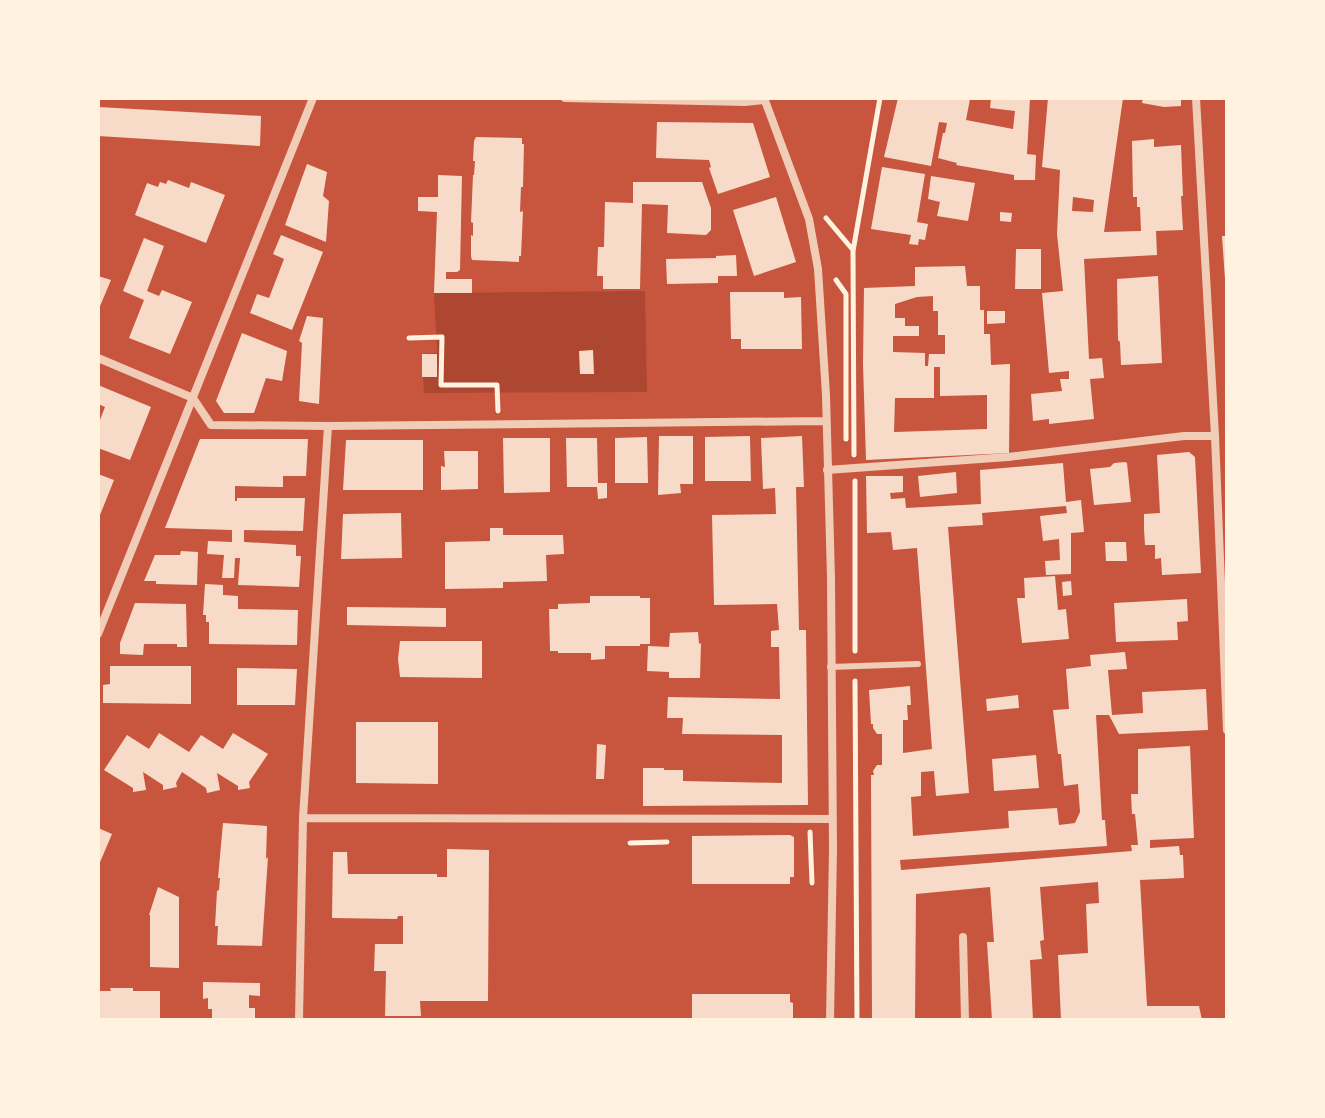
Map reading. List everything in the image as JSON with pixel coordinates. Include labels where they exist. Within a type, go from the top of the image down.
[{"type":"street","points":[[98,634],[313,98]]},
{"type":"street","points":[[565,98],[745,102],[764,99],[809,219],[818,269],[831,578],[830,1020]]},
{"type":"street","points":[[1196,98],[1215,436],[1227,730]]},
{"type":"street","points":[[98,358],[193,398],[211,425],[825,421]]},
{"type":"street","points":[[299,1020],[303,818],[328,426]]},
{"type":"street","points":[[827,470],[1008,457],[1184,436],[1215,436]]},
{"type":"street","points":[[303,818],[832,819]]},
{"type":"street","points":[[963,937],[965,1020]]},
{"type":"lane","points":[[830,667],[918,664]]},
{"type":"path","points":[[857,1020],[853,251],[880,98]]},
{"type":"path","points":[[409,338],[442,337],[441,385],[497,385],[499,424]]},
{"type":"path","points":[[809,819],[812,883]]},
{"type":"path","points":[[630,843],[667,842]]},
{"type":"shaded area","points":[[645,291],[647,392],[424,393],[422,354],[437,353],[434,293]]},
{"type":"building","points":[[898,98],[970,99],[966,120],[1013,129],[1015,111],[990,108],[991,98],[1030,98],[1027,154],[1036,155],[1035,180],[1014,180],[1014,175],[956,165],[938,158],[947,123],[939,122],[931,166],[884,157]]},
{"type":"building","points":[[1048,98],[1123,98],[1104,232],[1141,231],[1140,207],[1137,207],[1137,197],[1133,197],[1132,141],[1154,139],[1154,147],[1181,145],[1183,230],[1156,231],[1157,255],[1084,259],[1089,359],[1102,358],[1104,378],[1090,379],[1094,419],[1049,424],[1049,419],[1033,421],[1031,394],[1062,391],[1060,379],[1069,379],[1069,371],[1049,373],[1042,293],[1063,291],[1057,234],[1060,170],[1042,167]],"holes":[[[1073,197],[1094,200],[1093,212],[1072,211]]]},
{"type":"building","points":[[1143,98],[1181,98],[1181,106],[1142,103]]},
{"type":"building","points":[[98,107],[261,116],[260,146],[98,136]]},
{"type":"building","points":[[657,122],[753,123],[770,177],[718,194],[709,160],[656,158]]},
{"type":"building","points":[[476,137],[522,138],[520,212],[523,211],[519,262],[472,260]]},
{"type":"building","points":[[307,164],[327,172],[323,196],[329,201],[326,242],[285,225]]},
{"type":"building","points":[[882,167],[925,174],[917,222],[928,224],[925,240],[919,239],[918,245],[909,244],[911,235],[871,229]]},
{"type":"building","points":[[438,175],[462,176],[460,270],[446,272],[446,279],[472,279],[472,293],[434,293],[437,212],[418,211],[418,197],[438,197]]},
{"type":"building","points":[[931,176],[975,183],[968,221],[937,216],[940,202],[928,199]]},
{"type":"building","points":[[168,180],[189,188],[191,182],[225,195],[206,243],[135,215],[147,183],[158,187],[160,182],[166,184]]},
{"type":"building","points":[[633,182],[702,182],[711,208],[711,230],[706,235],[667,233],[668,205],[642,204],[640,289],[603,289],[603,276],[597,276],[598,247],[604,247],[605,202],[633,203]]},
{"type":"building","points":[[776,197],[796,262],[754,276],[733,210]]},
{"type":"building","points":[[1000,212],[1012,213],[1011,222],[1000,221]]},
{"type":"building","points":[[281,235],[323,252],[292,330],[250,313],[257,294],[269,298],[284,259],[273,254]]},
{"type":"building","points":[[1222,236],[1227,236],[1227,279],[1225,279]]},
{"type":"building","points":[[144,238],[164,246],[147,291],[159,296],[162,290],[192,302],[170,354],[129,338],[144,300],[123,291]]},
{"type":"building","points":[[1016,249],[1041,249],[1041,289],[1015,289]]},
{"type":"building","points":[[736,255],[737,276],[718,276],[718,283],[667,284],[666,259]]},
{"type":"building","points":[[965,266],[967,286],[980,286],[980,310],[984,310],[984,334],[990,334],[991,365],[1010,364],[1009,453],[866,460],[864,288],[915,286],[915,267]],"holes":[[[933,296],[933,311],[938,311],[938,335],[945,335],[945,354],[929,354],[928,366],[925,366],[925,353],[893,352],[893,336],[919,336],[919,326],[905,326],[905,318],[895,318],[895,304]],[[934,367],[940,367],[940,396],[987,395],[987,429],[894,432],[895,398],[934,398]]]},
{"type":"building","points":[[98,276],[111,280],[98,311]]},
{"type":"building","points":[[1158,276],[1162,363],[1121,365],[1117,279]]},
{"type":"building","points":[[730,292],[784,292],[784,298],[801,297],[802,349],[741,349],[741,339],[731,339]]},
{"type":"building","points":[[987,311],[1005,311],[1005,323],[987,324]]},
{"type":"building","points":[[307,316],[323,318],[319,404],[299,401],[302,343],[299,341]]},
{"type":"building","points":[[242,333],[287,351],[282,381],[266,378],[254,413],[224,413],[216,401]]},
{"type":"building","points":[[593,350],[594,374],[580,374],[579,351]]},
{"type":"building","points":[[422,354],[437,354],[437,377],[422,377]]},
{"type":"building","points":[[98,385],[151,407],[130,460],[98,448],[98,425],[105,407],[98,404]]},
{"type":"building","points":[[659,436],[693,436],[693,484],[680,484],[681,493],[658,495]]},
{"type":"building","points":[[750,436],[751,481],[705,481],[705,437]]},
{"type":"building","points":[[802,436],[804,487],[796,487],[799,630],[806,630],[808,805],[643,806],[643,768],[683,770],[683,781],[782,783],[782,735],[682,734],[683,718],[667,718],[668,697],[780,699],[779,647],[771,647],[771,631],[779,630],[777,604],[714,605],[712,515],[776,514],[775,488],[763,489],[761,438]]},
{"type":"building","points":[[647,437],[648,483],[615,483],[615,438]]},
{"type":"building","points":[[503,438],[550,438],[550,492],[504,493]]},
{"type":"building","points":[[566,438],[597,438],[598,483],[607,483],[607,498],[598,499],[597,487],[567,487]]},
{"type":"building","points":[[200,439],[308,439],[306,476],[283,476],[283,487],[235,486],[235,501],[237,498],[305,498],[303,531],[244,530],[244,542],[296,545],[296,556],[301,556],[299,587],[238,585],[240,558],[235,558],[234,578],[222,578],[224,555],[207,554],[208,541],[232,542],[232,530],[165,528]]},
{"type":"building","points":[[346,440],[423,440],[423,490],[343,490]]},
{"type":"building","points":[[444,451],[478,451],[478,489],[441,490]]},
{"type":"building","points":[[1189,452],[1195,457],[1201,573],[1162,575],[1161,558],[1155,559],[1155,545],[1145,545],[1144,514],[1160,513],[1157,455]]},
{"type":"building","points":[[1125,462],[1131,502],[1094,505],[1090,469]]},
{"type":"building","points":[[1063,463],[1066,502],[1081,500],[1084,532],[1071,533],[1071,574],[1046,575],[1045,561],[1060,560],[1059,539],[1043,541],[1040,516],[1067,513],[1066,506],[982,513],[983,525],[948,527],[969,793],[936,796],[934,771],[921,772],[921,796],[911,797],[913,836],[1009,828],[1008,811],[1057,808],[1059,825],[1075,823],[1080,812],[1078,784],[1064,786],[1053,710],[1069,709],[1066,669],[1091,666],[1090,655],[1125,652],[1127,669],[1108,670],[1112,715],[1143,713],[1142,692],[1206,689],[1208,730],[1119,734],[1109,715],[1096,715],[1102,820],[1105,820],[1107,846],[900,860],[901,870],[1132,851],[1131,845],[1138,845],[1131,794],[1138,794],[1138,749],[1190,746],[1194,838],[1150,840],[1150,848],[1179,846],[1180,855],[1183,855],[1184,878],[1140,880],[1147,1006],[1199,1006],[1202,1020],[1061,1020],[1058,955],[1088,953],[1086,904],[1099,903],[1098,882],[1040,887],[1044,940],[1040,941],[1042,959],[1030,960],[1033,1020],[992,1020],[987,942],[994,942],[990,887],[916,894],[915,1020],[872,1020],[871,775],[874,775],[877,765],[882,765],[882,734],[877,734],[871,724],[869,690],[910,686],[908,720],[903,720],[903,753],[932,749],[917,548],[893,550],[891,532],[867,533],[866,476],[903,476],[903,492],[890,493],[891,499],[905,498],[906,508],[981,504],[980,470]]},
{"type":"building","points":[[956,472],[957,493],[920,497],[918,476]]},
{"type":"building","points":[[98,474],[114,480],[98,520]]},
{"type":"building","points":[[401,513],[402,558],[341,559],[343,514]]},
{"type":"building","points":[[490,528],[503,528],[503,535],[563,535],[564,554],[546,555],[547,581],[503,582],[503,588],[445,589],[445,542],[490,541]]},
{"type":"building","points":[[1105,542],[1126,542],[1127,561],[1106,561]]},
{"type":"building","points":[[181,551],[198,552],[197,585],[144,581],[155,555],[180,555]]},
{"type":"building","points":[[1055,576],[1058,610],[1066,609],[1069,639],[1022,643],[1017,598],[1025,598],[1024,578]]},
{"type":"building","points":[[1071,581],[1072,595],[1063,596],[1062,582]]},
{"type":"building","points":[[205,584],[223,585],[223,595],[238,596],[238,609],[298,610],[297,645],[209,644],[209,622],[203,615]]},
{"type":"building","points":[[590,596],[650,598],[650,644],[605,646],[605,659],[591,660],[591,653],[550,651],[549,609],[558,609],[558,604],[590,603]]},
{"type":"building","points":[[1187,599],[1188,621],[1177,622],[1178,640],[1116,642],[1114,603]]},
{"type":"building","points":[[135,603],[186,604],[187,647],[144,644],[143,655],[120,654],[120,643]]},
{"type":"building","points":[[347,607],[446,608],[446,627],[347,625]]},
{"type":"building","points":[[698,632],[701,643],[700,678],[669,678],[669,672],[647,671],[648,646],[669,647],[670,633]]},
{"type":"building","points":[[400,641],[482,641],[482,678],[400,677]]},
{"type":"building","points":[[110,666],[191,666],[191,704],[103,703],[103,685],[110,684]]},
{"type":"building","points":[[237,668],[297,669],[295,705],[237,705]]},
{"type":"building","points":[[1018,695],[1019,708],[987,711],[986,699]]},
{"type":"building","points":[[356,722],[438,722],[438,784],[356,783]]},
{"type":"building","points":[[159,733],[189,752],[201,735],[223,749],[233,733],[268,754],[249,782],[250,788],[238,790],[238,786],[217,773],[220,790],[207,793],[206,788],[182,772],[177,787],[163,790],[163,785],[143,772],[146,790],[133,792],[133,788],[104,770],[127,735],[149,749]]},
{"type":"building","points":[[597,744],[606,745],[604,779],[596,779]]},
{"type":"building","points":[[1036,755],[1039,788],[994,791],[992,759]]},
{"type":"building","points":[[223,823],[267,826],[262,946],[217,945],[218,926],[215,926]]},
{"type":"building","points":[[98,828],[112,834],[98,867]]},
{"type":"building","points":[[692,836],[794,837],[794,877],[790,877],[790,884],[692,884]]},
{"type":"building","points":[[447,849],[489,850],[488,1001],[420,1001],[421,1016],[385,1016],[386,971],[374,971],[375,944],[403,944],[403,916],[397,919],[332,918],[333,852],[347,852],[348,874],[437,874],[437,877],[447,877]]},
{"type":"building","points":[[158,887],[179,897],[179,968],[150,967],[149,915]]},
{"type":"building","points":[[203,982],[260,983],[260,996],[249,995],[249,1008],[255,1008],[255,1020],[212,1020],[208,998],[203,999]]},
{"type":"building","points":[[110,988],[160,991],[160,1020],[98,1020],[98,991],[111,991]]},
{"type":"building","points":[[692,994],[790,994],[793,1020],[692,1020]]}]
